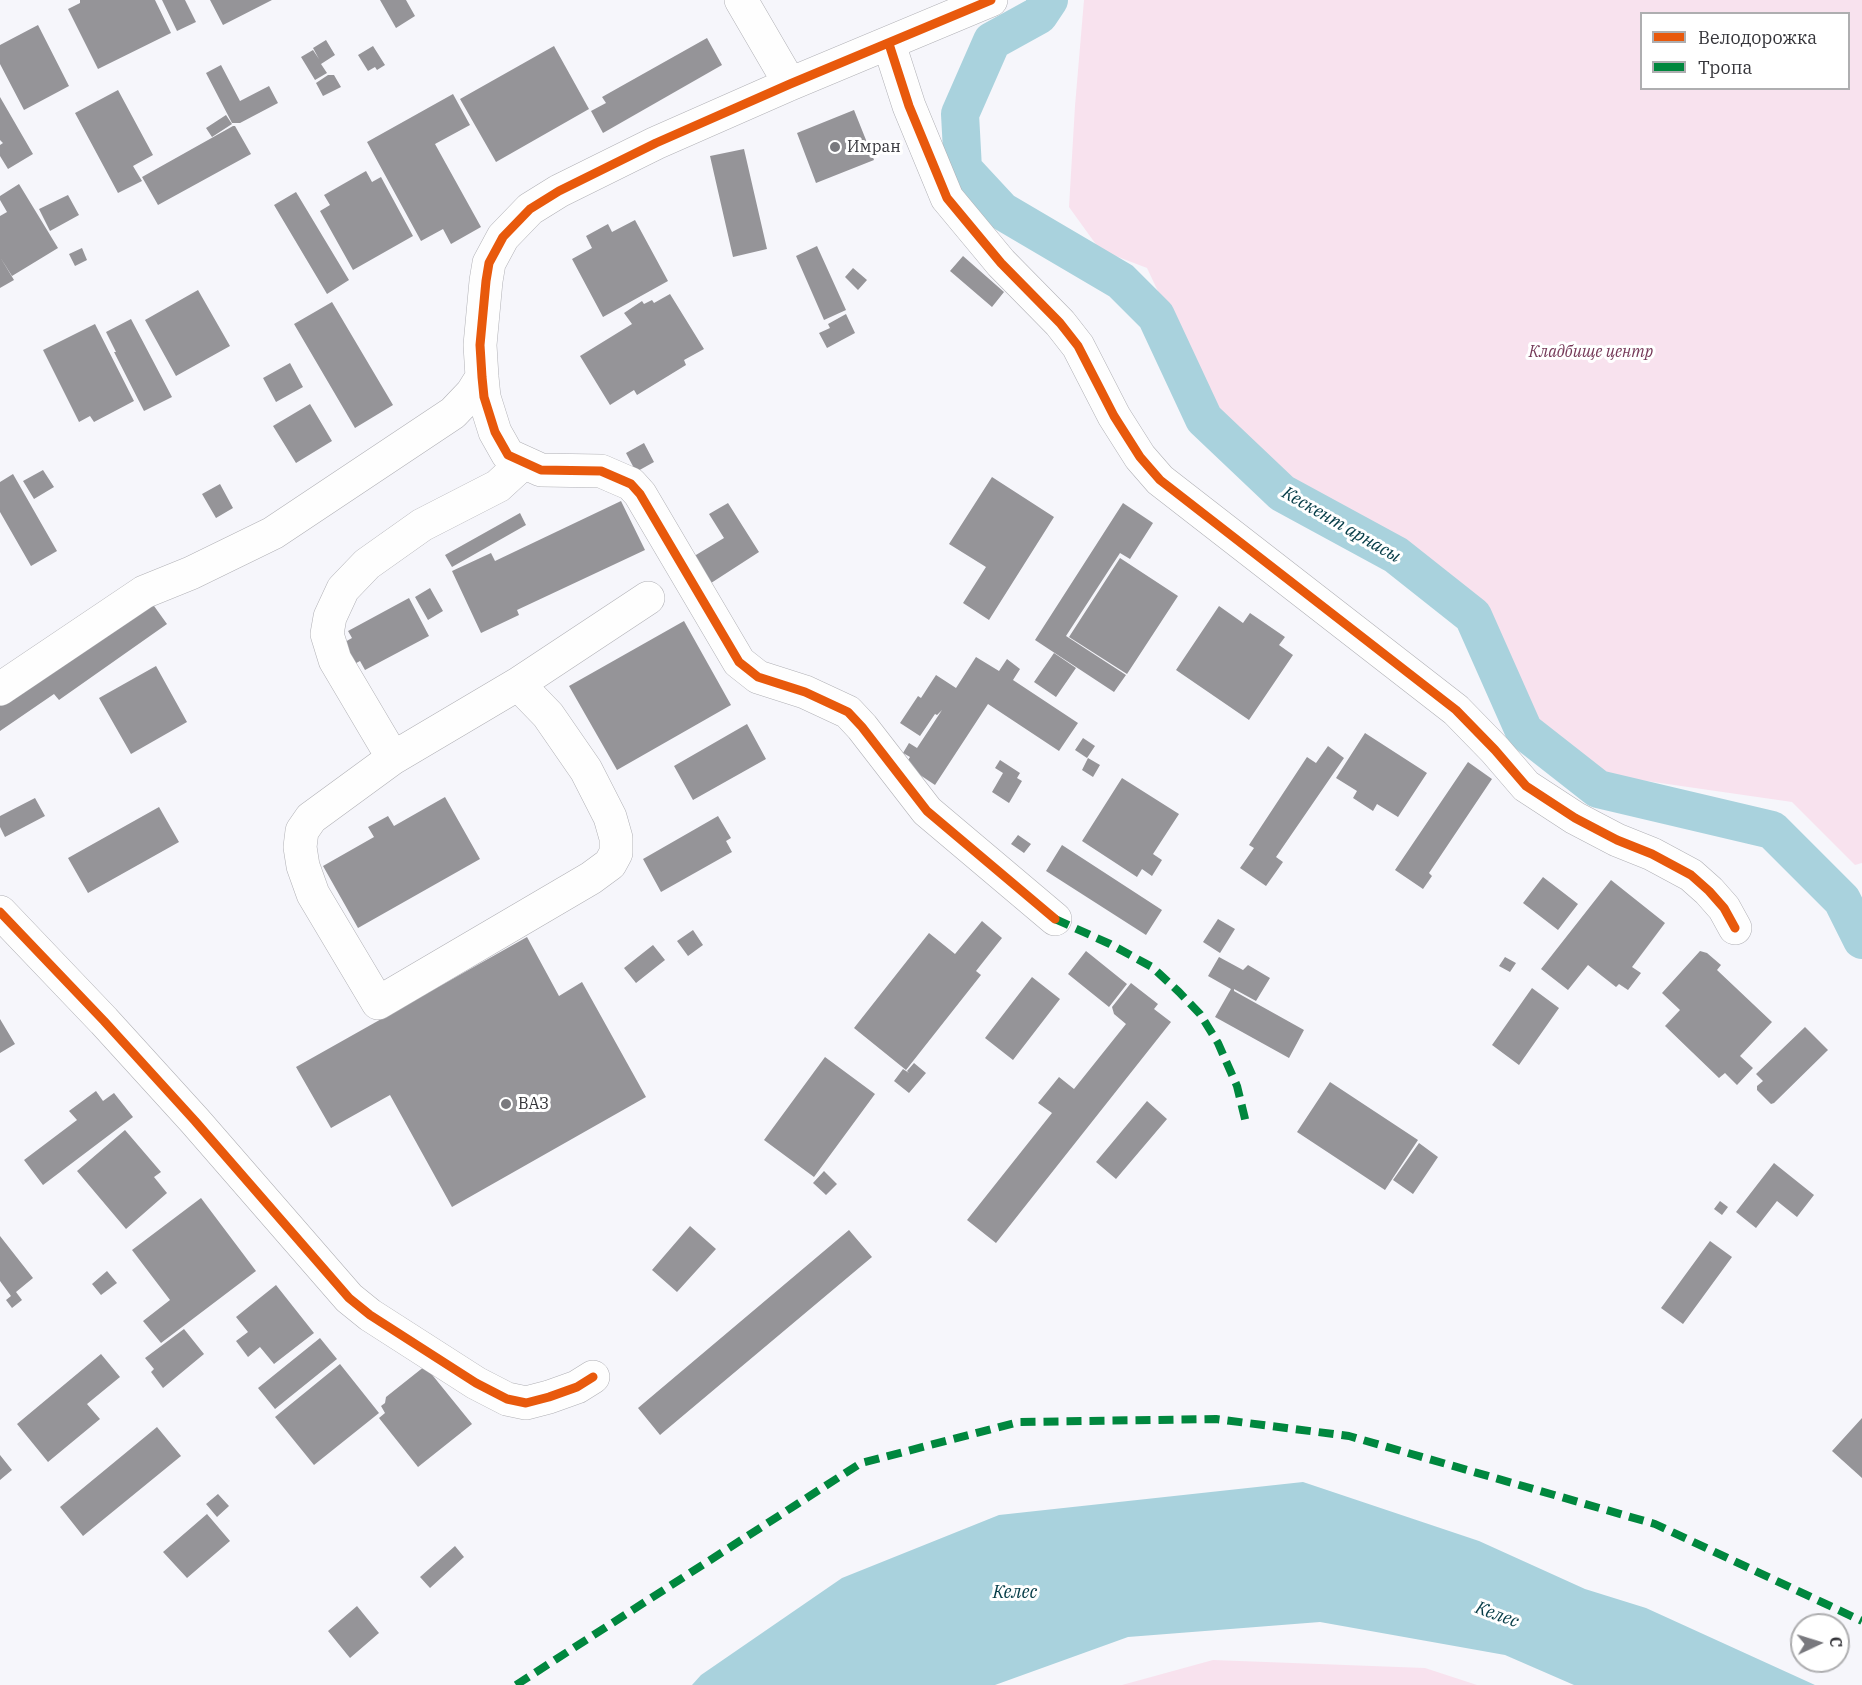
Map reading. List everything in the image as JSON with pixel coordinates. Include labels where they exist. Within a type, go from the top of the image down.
[{"type":"street","points":[[741,0],[790,84]]},
{"type":"street","points":[[991,0],[656,143],[559,191],[530,209],[503,237],[489,263],[480,345],[482,377],[484,397],[495,432],[508,455],[541,470],[601,471],[631,484],[640,494],[739,662],[758,677],[805,692],[848,712],[927,811],[1055,919]]},
{"type":"street","points":[[889,44],[909,106],[947,198],[1001,263],[1060,323],[1078,346],[1114,416],[1140,457],[1160,480],[1456,710],[1526,786],[1575,818],[1691,874],[1724,908],[1735,928]]},
{"type":"street","points":[[0,689],[144,592],[191,573],[273,533],[453,413],[472,393],[482,377]]},
{"type":"street","points":[[393,758],[335,660],[327,634],[330,617],[343,588],[367,564],[422,525],[498,486],[523,463]]},
{"type":"street","points":[[518,684],[548,715],[586,770],[610,817],[616,838],[616,853],[610,864],[591,878],[378,1003],[313,894],[303,867],[300,847],[302,831],[311,818],[393,758],[518,684],[648,598]]},
{"type":"street","points":[[0,912],[188,1112],[349,1298],[370,1315],[476,1383],[507,1399],[526,1403],[577,1387],[593,1377]]},
{"type":"green space","name":"Кладбище центр","points":[[1084,0],[1862,0],[1862,863],[1855,865],[1792,802],[1605,775],[1530,721],[1474,602],[1427,565],[1322,502],[1238,444],[1187,353],[1147,268],[1100,250],[1069,207]]},
{"type":"green space","points":[[1213,1660],[1425,1668],[1477,1685],[1122,1685]]},
{"type":"water","name":"Келес","points":[[1303,1482],[1479,1541],[1585,1589],[1646,1608],[1815,1685],[1574,1685],[1505,1655],[1320,1622],[1128,1637],[995,1685],[692,1685],[701,1675],[842,1578],[999,1515]]},
{"type":"building","points":[[80,0],[155,0],[171,33],[98,69],[68,9],[80,3]]},
{"type":"building","points":[[162,0],[185,0],[196,22],[177,31]]},
{"type":"building","points":[[210,0],[272,0],[223,25]]},
{"type":"building","points":[[380,0],[406,0],[415,16],[396,28]]},
{"type":"building","points":[[38,25],[69,86],[24,110],[0,64],[0,45]]},
{"type":"building","points":[[707,38],[722,65],[603,133],[591,111],[606,103],[602,97]]},
{"type":"building","points":[[326,40],[335,55],[321,64],[327,73],[315,80],[301,57],[313,50],[319,59],[313,48]]},
{"type":"building","points":[[373,46],[385,65],[377,70],[375,67],[368,71],[358,55]]},
{"type":"building","points":[[554,46],[589,109],[496,162],[460,99]]},
{"type":"building","points":[[221,65],[240,101],[269,86],[278,103],[240,123],[232,123],[206,73]]},
{"type":"building","points":[[328,75],[334,75],[341,87],[323,96],[316,83]]},
{"type":"building","points":[[118,90],[153,155],[133,166],[142,181],[118,193],[75,113]]},
{"type":"building","points":[[453,94],[470,125],[435,144],[481,227],[451,244],[443,229],[421,241],[367,142]]},
{"type":"building","points":[[0,97],[33,154],[8,169],[0,156],[0,145],[3,143],[0,140]]},
{"type":"building","name":"Имран","points":[[854,110],[874,160],[816,183],[797,133]]},
{"type":"building","points":[[226,115],[232,124],[212,137],[206,128]]},
{"type":"building","points":[[233,126],[251,154],[158,205],[142,177]]},
{"type":"building","points":[[744,149],[767,249],[733,257],[710,156]]},
{"type":"building","points":[[366,171],[372,182],[381,177],[413,236],[353,270],[320,211],[330,205],[324,195]]},
{"type":"building","points":[[19,184],[58,248],[12,276],[0,257],[0,216],[7,212],[0,196]]},
{"type":"building","points":[[296,192],[349,280],[327,294],[274,205]]},
{"type":"building","points":[[68,195],[79,215],[50,231],[39,209]]},
{"type":"building","points":[[635,220],[668,281],[603,317],[572,259],[592,248],[586,236],[608,224],[612,232]]},
{"type":"building","points":[[817,246],[846,310],[824,320],[796,256]]},
{"type":"building","points":[[82,248],[87,260],[75,266],[69,254]]},
{"type":"building","points":[[963,256],[1004,292],[992,307],[950,271]]},
{"type":"building","points":[[0,257],[14,280],[0,288]]},
{"type":"building","points":[[853,268],[867,280],[858,290],[845,277]]},
{"type":"building","points":[[198,290],[230,346],[176,376],[145,320]]},
{"type":"building","points":[[670,294],[704,349],[684,360],[686,365],[637,395],[634,390],[610,405],[580,356],[632,324],[624,313],[642,301],[644,304],[652,300],[654,303]]},
{"type":"building","points":[[332,302],[393,405],[355,428],[294,324]]},
{"type":"building","points":[[846,314],[855,333],[827,348],[819,333],[830,328],[828,324]]},
{"type":"building","points":[[131,319],[172,397],[144,411],[106,332]]},
{"type":"building","points":[[95,324],[134,401],[94,422],[90,416],[79,422],[43,350]]},
{"type":"building","points":[[290,363],[303,387],[276,402],[263,378]]},
{"type":"building","points":[[310,404],[332,441],[296,463],[273,426]]},
{"type":"building","points":[[644,443],[654,462],[636,472],[626,453]]},
{"type":"building","points":[[43,470],[54,487],[34,499],[23,481]]},
{"type":"building","points":[[13,474],[57,551],[31,566],[0,512],[0,482]]},
{"type":"building","points":[[992,477],[1054,517],[989,620],[963,603],[986,567],[949,544]]},
{"type":"building","points":[[220,484],[233,508],[216,518],[202,494]]},
{"type":"building","points":[[621,501],[645,550],[517,610],[519,615],[481,633],[452,571],[491,553],[495,561]]},
{"type":"building","points":[[728,503],[759,552],[708,585],[691,558],[724,538],[709,514]]},
{"type":"building","points":[[1123,503],[1153,523],[1130,559],[1120,553],[1066,636],[1126,675],[1114,692],[1035,640]]},
{"type":"building","points":[[520,513],[526,525],[452,567],[445,555]]},
{"type":"building","points":[[1120,558],[1178,596],[1127,674],[1069,637]]},
{"type":"building","points":[[430,588],[443,611],[428,620],[415,597]]},
{"type":"building","points":[[409,598],[429,636],[365,670],[360,661],[347,668],[336,647],[352,638],[348,631]]},
{"type":"building","points":[[149,599],[167,624],[59,700],[54,694],[0,731],[0,693]]},
{"type":"building","points":[[1219,606],[1243,623],[1250,613],[1285,637],[1279,645],[1293,655],[1249,720],[1176,670]]},
{"type":"building","points":[[684,621],[731,705],[617,770],[569,686]]},
{"type":"building","points":[[1054,653],[1076,668],[1056,697],[1034,682]]},
{"type":"building","points":[[976,657],[999,671],[1007,659],[1020,669],[1013,680],[1078,723],[1059,751],[988,704],[935,785],[905,765],[910,757],[903,753],[909,743],[917,748],[942,710],[937,715],[935,714],[920,736],[900,723],[936,675],[956,688]]},
{"type":"building","points":[[156,666],[187,722],[131,754],[99,698]]},
{"type":"building","points":[[747,724],[766,759],[693,800],[674,766]]},
{"type":"building","points":[[1365,733],[1427,773],[1398,817],[1377,804],[1373,811],[1353,798],[1357,791],[1336,778]]},
{"type":"building","points":[[1083,738],[1095,746],[1087,758],[1075,750]]},
{"type":"building","points":[[1328,746],[1344,758],[1276,857],[1283,862],[1266,886],[1240,868],[1254,848],[1249,845],[1307,757],[1316,763]]},
{"type":"building","points":[[1088,758],[1100,765],[1093,777],[1082,770]]},
{"type":"building","points":[[1000,760],[1020,773],[1017,778],[1022,781],[1009,803],[992,792],[1003,773],[995,768]]},
{"type":"building","points":[[1468,762],[1492,779],[1429,873],[1432,876],[1423,889],[1395,870]]},
{"type":"building","points":[[1122,778],[1179,814],[1153,854],[1162,860],[1152,876],[1142,869],[1137,877],[1082,841]]},
{"type":"building","points":[[445,797],[480,859],[358,928],[323,866],[374,837],[368,827],[388,816],[394,826]]},
{"type":"building","points":[[35,798],[45,816],[5,837],[0,827],[0,816]]},
{"type":"building","points":[[159,807],[179,842],[88,893],[68,858]]},
{"type":"building","points":[[718,816],[731,838],[726,841],[732,852],[661,892],[643,859]]},
{"type":"building","points":[[1018,835],[1031,844],[1024,853],[1011,844]]},
{"type":"building","points":[[1062,845],[1162,910],[1146,935],[1046,871]]},
{"type":"building","points":[[1543,877],[1578,904],[1558,930],[1523,903]]},
{"type":"building","points":[[1611,880],[1665,923],[1632,967],[1641,973],[1628,990],[1619,984],[1616,987],[1588,965],[1568,990],[1541,969]]},
{"type":"building","points":[[1218,919],[1235,929],[1220,953],[1203,942]]},
{"type":"building","points":[[982,921],[1002,938],[976,971],[981,975],[906,1070],[854,1028],[929,933],[955,954]]},
{"type":"building","points":[[693,930],[703,945],[688,956],[677,941]]},
{"type":"building","points":[[527,937],[559,996],[582,982],[646,1097],[452,1207],[390,1095],[331,1128],[296,1067]]},
{"type":"building","points":[[653,945],[665,960],[636,983],[624,968]]},
{"type":"building","points":[[1086,951],[1127,984],[1109,1007],[1068,974]]},
{"type":"building","points":[[1700,951],[1707,953],[1721,965],[1717,970],[1772,1022],[1740,1056],[1753,1068],[1737,1085],[1725,1073],[1719,1078],[1665,1026],[1680,1010],[1662,993]]},
{"type":"building","points":[[1219,957],[1243,970],[1248,965],[1270,978],[1256,1001],[1234,989],[1234,991],[1304,1030],[1289,1058],[1215,1017],[1231,989],[1208,976]]},
{"type":"building","points":[[1505,957],[1516,963],[1510,972],[1499,966]]},
{"type":"building","points":[[1032,977],[1060,999],[1013,1060],[985,1038]]},
{"type":"building","points":[[1131,983],[1158,1004],[1154,1009],[1171,1022],[996,1243],[967,1220],[1052,1113],[1038,1103],[1059,1077],[1074,1089],[1126,1024],[1114,1014],[1112,1007]]},
{"type":"building","points":[[1532,988],[1559,1008],[1519,1065],[1492,1045]]},
{"type":"building","points":[[0,1019],[15,1044],[0,1053]]},
{"type":"building","points":[[1805,1027],[1828,1050],[1771,1104],[1757,1090],[1757,1086],[1763,1081],[1756,1074]]},
{"type":"building","points":[[825,1057],[875,1094],[814,1177],[764,1140]]},
{"type":"building","points":[[914,1063],[926,1073],[909,1093],[894,1081],[903,1069],[909,1073],[907,1071]]},
{"type":"building","points":[[1330,1082],[1418,1140],[1385,1190],[1297,1132]]},
{"type":"building","points":[[96,1091],[103,1101],[114,1093],[133,1117],[43,1185],[24,1160],[77,1120],[69,1111]]},
{"type":"building","points":[[1147,1101],[1167,1119],[1116,1179],[1096,1162]]},
{"type":"building","points":[[125,1130],[161,1172],[154,1177],[167,1193],[126,1229],[77,1171]]},
{"type":"building","points":[[1419,1143],[1438,1157],[1413,1194],[1393,1180]]},
{"type":"building","points":[[1774,1163],[1814,1195],[1797,1217],[1777,1201],[1756,1228],[1736,1212]]},
{"type":"building","points":[[824,1171],[837,1184],[826,1195],[813,1183]]},
{"type":"building","points":[[201,1198],[256,1271],[161,1343],[143,1321],[170,1300],[132,1250]]},
{"type":"building","points":[[1720,1201],[1728,1207],[1722,1215],[1714,1209]]},
{"type":"building","points":[[690,1226],[716,1249],[677,1292],[652,1270]]},
{"type":"building","points":[[849,1230],[872,1257],[660,1435],[638,1408]]},
{"type":"building","points":[[0,1236],[33,1278],[16,1292],[22,1300],[12,1308],[6,1300],[11,1296],[0,1281]]},
{"type":"building","points":[[1710,1241],[1732,1257],[1683,1324],[1661,1308]]},
{"type":"building","points":[[107,1271],[117,1283],[101,1295],[92,1284]]},
{"type":"building","points":[[276,1285],[314,1333],[274,1364],[260,1347],[248,1357],[236,1341],[248,1332],[236,1317]]},
{"type":"building","points":[[184,1329],[204,1354],[163,1388],[151,1372],[154,1369],[145,1358]]},
{"type":"building","points":[[320,1338],[337,1359],[275,1409],[258,1388]]},
{"type":"building","points":[[101,1354],[120,1377],[87,1404],[100,1419],[48,1462],[17,1424]]},
{"type":"building","points":[[340,1364],[379,1413],[314,1465],[275,1417]]},
{"type":"building","points":[[425,1366],[472,1424],[418,1467],[379,1418],[385,1413],[381,1406],[385,1403],[386,1397]]},
{"type":"building","points":[[1862,1418],[1862,1478],[1832,1451]]},
{"type":"building","points":[[157,1427],[181,1456],[83,1536],[60,1507]]},
{"type":"building","points":[[0,1455],[12,1470],[0,1480]]},
{"type":"building","points":[[218,1494],[229,1506],[217,1517],[206,1504]]},
{"type":"building","points":[[207,1514],[230,1541],[187,1578],[163,1552]]},
{"type":"building","points":[[455,1546],[464,1557],[430,1588],[420,1577]]},
{"type":"building","points":[[357,1606],[379,1633],[350,1658],[328,1631]]},
{"type":"waterway","name":"Кескент арнасы","points":[[1049,0],[1039,15],[992,41],[960,114],[963,169],[1002,211],[1121,281],[1156,316],[1204,419],[1282,493],[1396,555],[1473,616],[1524,731],[1598,789],[1772,830],[1842,900],[1862,940]]},
{"type":"marked path","points":[[1055,919],[1110,944],[1152,967],[1200,1014],[1218,1043],[1237,1086],[1246,1123]]},
{"type":"marked path","points":[[516,1685],[861,1463],[1019,1422],[1216,1419],[1349,1436],[1655,1524],[1862,1621]]},
{"type":"cycle path","points":[[991,0],[656,143],[559,191],[530,209],[503,237],[489,263],[480,345],[482,377],[484,397],[495,432],[508,455],[541,470],[601,471],[631,484],[640,494],[739,662],[758,677],[805,692],[848,712],[927,811],[1055,919]]},
{"type":"cycle path","points":[[889,44],[909,106],[947,198],[1001,263],[1060,323],[1078,346],[1114,416],[1140,457],[1160,480],[1456,710],[1526,786],[1575,818],[1691,875],[1724,908],[1735,928]]},
{"type":"cycle path","points":[[0,912],[195,1121],[349,1298],[370,1315],[476,1383],[507,1399],[526,1403],[577,1387],[593,1377]]},
{"type":"place","name":"Имран","points":[[835,147]]},
{"type":"place","name":"ВАЗ","points":[[506,1104]]}]
